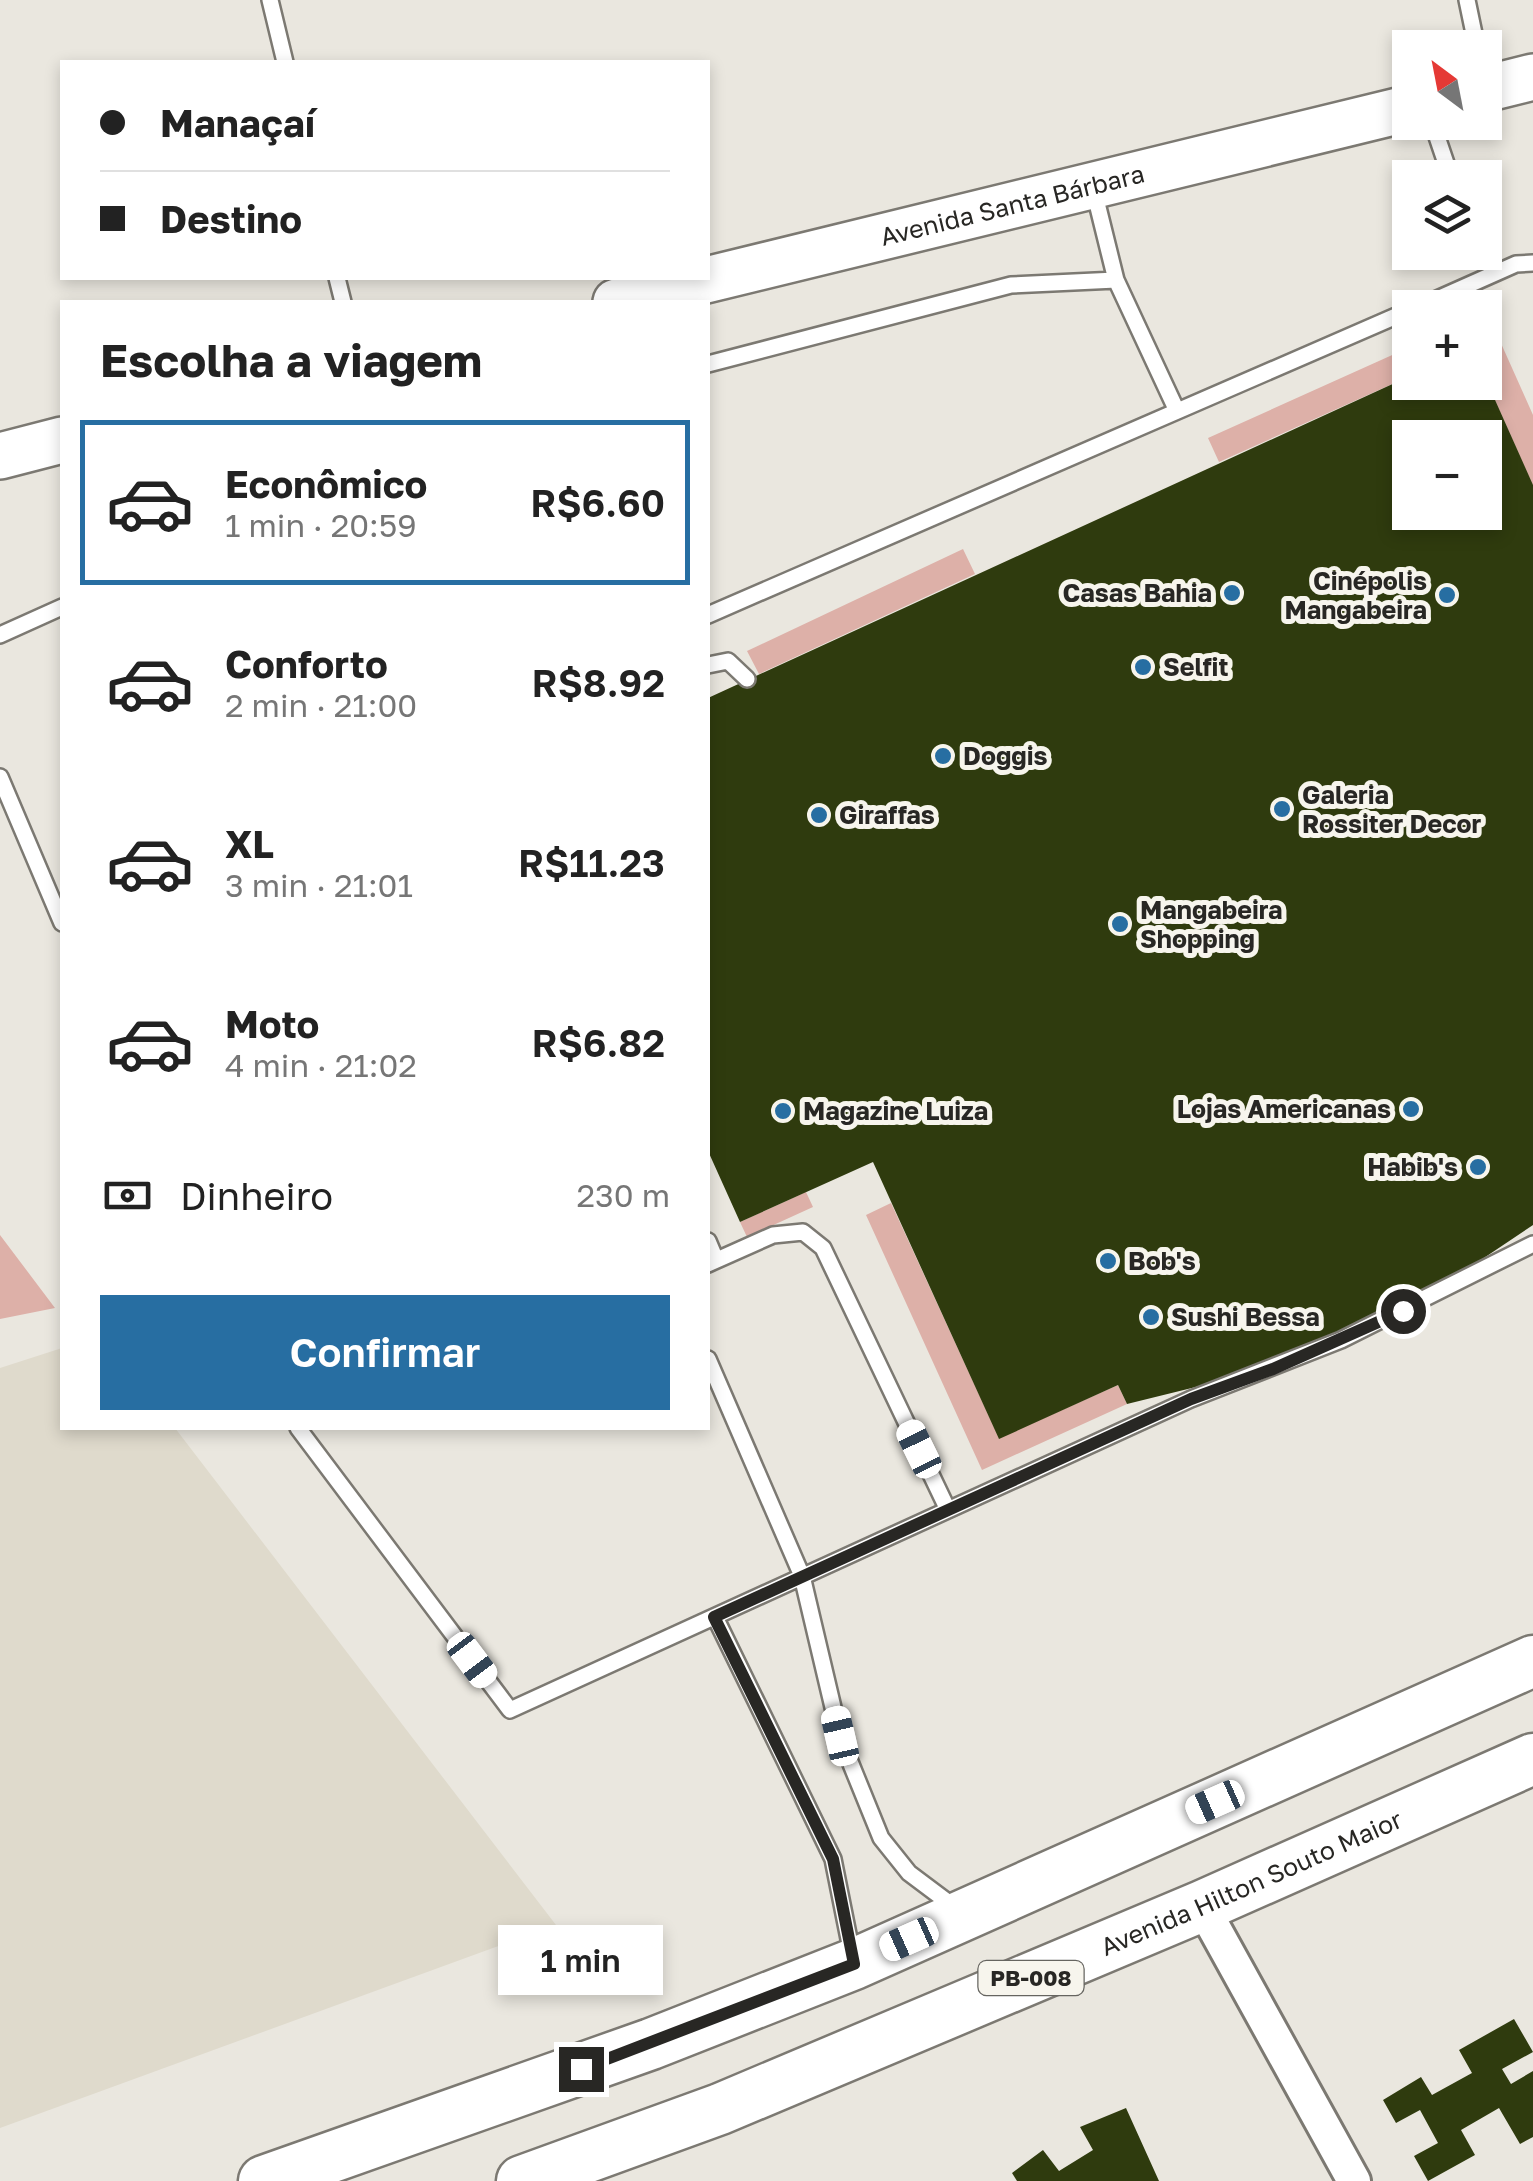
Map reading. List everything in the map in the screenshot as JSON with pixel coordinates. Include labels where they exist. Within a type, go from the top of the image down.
[{"type":"main road","points":[[1502,77],[1533,77]]},
{"type":"main road","name":"Avenida Santa Bárbara","points":[[710,279],[1392,112]]},
{"type":"main road","name":"Avenida Santa Bárbara","points":[[624,300],[706,280]]},
{"type":"main road","points":[[0,456],[60,441]]},
{"type":"main road","points":[[264,2181],[651,2044],[854,1964],[1533,1661]]},
{"type":"main road","name":"Avenida Hilton Souto Maior","points":[[522,2181],[720,2109],[1202,1906],[1533,1759]]},
{"type":"street","points":[[1202,1906],[1354,2181]]},
{"type":"lane","points":[[270,0],[285,60]]},
{"type":"lane","points":[[1467,0],[1473,30]]},
{"type":"lane","points":[[1092,186],[1116,280],[1177,411]]},
{"type":"lane","points":[[1456,290],[1516,264],[1533,264]]},
{"type":"lane","points":[[710,363],[1011,285],[1116,280]]},
{"type":"lane","points":[[710,614],[1392,318]]},
{"type":"lane","points":[[0,635],[60,607]]},
{"type":"lane","points":[[710,665],[728,661],[747,679]]},
{"type":"lane","points":[[0,777],[60,918]]},
{"type":"lane","points":[[712,1262],[773,1235],[803,1232],[823,1248],[948,1510]]},
{"type":"lane","points":[[300,1430],[510,1710],[1191,1399],[1341,1340],[1533,1244]]},
{"type":"lane","points":[[710,1364],[802,1576],[840,1736],[881,1838],[909,1873],[965,1914]]},
{"type":"lane","points":[[714,1617],[833,1859],[854,1964]]},
{"type":"shaded area","points":[[1502,346],[1533,415],[1533,486],[1495,400],[1502,400]]},
{"type":"shaded area","points":[[1392,355],[1392,384],[1219,462],[1208,438]]},
{"type":"shaded area","points":[[963,549],[975,574],[759,674],[747,651]]},
{"type":"shaded area","points":[[806,1192],[813,1207],[747,1237],[740,1222]]},
{"type":"shaded area","points":[[891,1203],[999,1438],[1118,1385],[1127,1404],[982,1470],[866,1215]]},
{"type":"shaded area","points":[[0,1235],[55,1308],[0,1319]]},
{"type":"shaded area","points":[[60,1349],[60,1430],[177,1430],[556,1925],[0,2128],[0,1368]]},
{"type":"building","name":"Mangabeira Shopping","points":[[1392,384],[1392,400],[1495,400],[1533,485],[1533,1225],[1457,1276],[1339,1336],[1212,1383],[1127,1404],[1118,1385],[999,1439],[873,1162],[740,1222],[710,1155],[710,697]]},
{"type":"building","points":[[1514,2019],[1533,2052],[1502,2069],[1511,2084],[1533,2071],[1533,2137],[1520,2144],[1499,2108],[1461,2130],[1475,2155],[1428,2181],[1414,2156],[1438,2143],[1420,2110],[1396,2123],[1383,2100],[1421,2077],[1432,2095],[1472,2073],[1459,2050]]},
{"type":"building","points":[[1126,2108],[1159,2181],[1017,2181],[1012,2173],[1043,2150],[1059,2171],[1093,2150],[1080,2127]]},
{"type":"place","name":"Casas Bahia","points":[[1232,593]]},
{"type":"place","name":"Cinépolis Mangabeira","points":[[1447,595]]},
{"type":"place","name":"Selfit","points":[[1143,667]]},
{"type":"place","name":"Doggis","points":[[943,756]]},
{"type":"place","name":"Galeria Rossiter Decor","points":[[1282,809]]},
{"type":"place","name":"Giraffas","points":[[819,815]]},
{"type":"place","name":"Mangabeira Shopping","points":[[1120,924]]},
{"type":"place","name":"Lojas Americanas","points":[[1411,1109]]},
{"type":"place","name":"Magazine Luiza","points":[[783,1111]]},
{"type":"place","name":"Habib's","points":[[1478,1167]]},
{"type":"place","name":"Bob's","points":[[1108,1261]]},
{"type":"place","name":"Sushi Bessa","points":[[1151,1317]]},
{"type":"route","points":[[581,2069],[854,1964],[833,1859],[714,1617],[1191,1399],[1273,1369],[1403,1311]]}]
